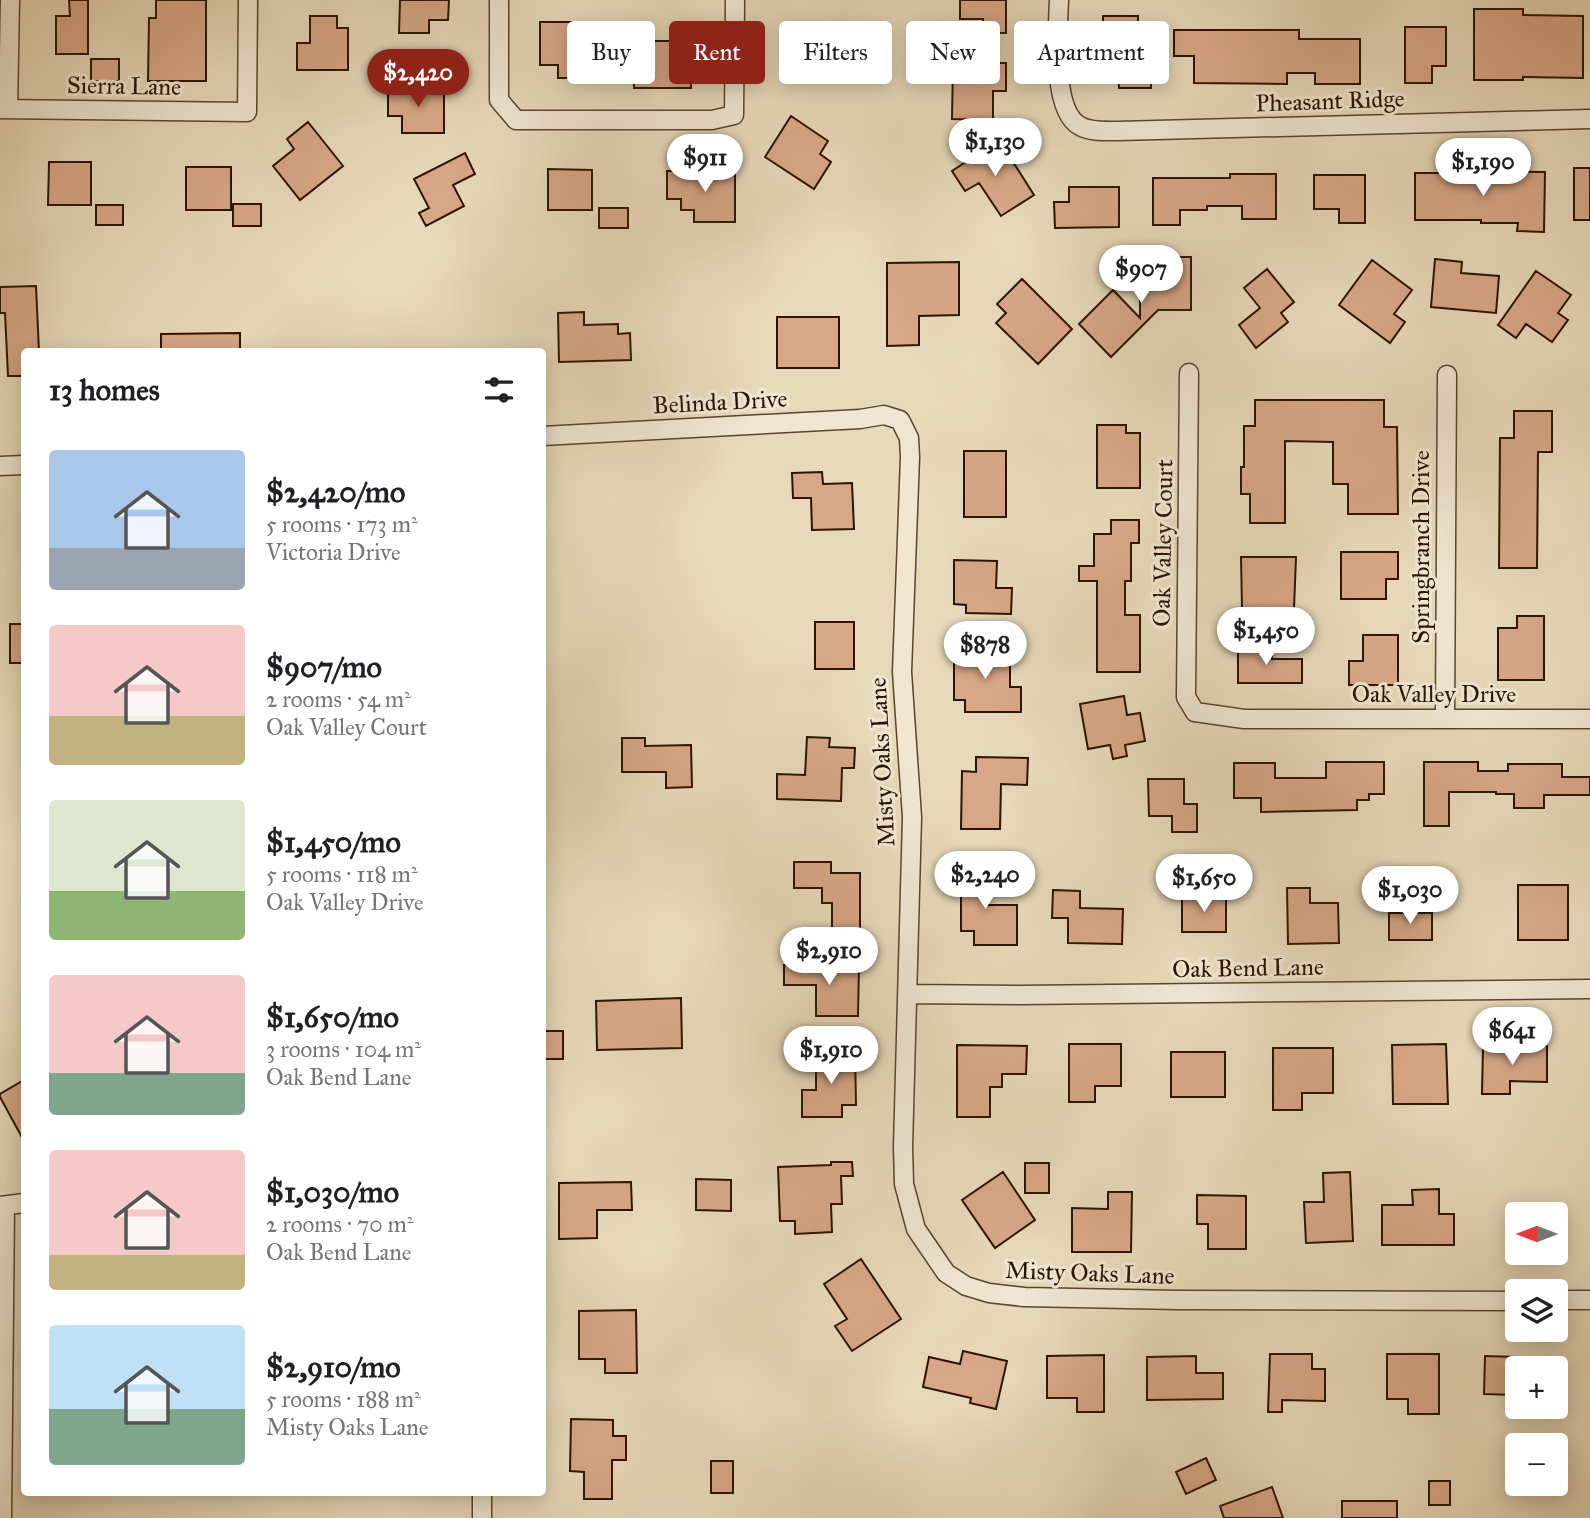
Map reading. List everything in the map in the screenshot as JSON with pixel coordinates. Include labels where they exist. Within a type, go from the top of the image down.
[{"type":"street","points":[[4,109],[10,0]]},
{"type":"street","name":"Sierra Lane","points":[[4,109],[247,112],[248,0]]},
{"type":"street","points":[[499,0],[499,100],[516,120],[712,120],[734,115],[735,0]]},
{"type":"street","name":"Pheasant Ridge","points":[[1059,0],[1058,67],[1062,98],[1069,117],[1088,130],[1590,119]]},
{"type":"street","name":"Oak Valley Court","points":[[1189,373],[1186,697],[1195,712]]},
{"type":"street","name":"Springbranch Drive","points":[[1445,719],[1447,375]]},
{"type":"street","name":"Belinda Drive","points":[[546,436],[860,419],[884,415],[900,420]]},
{"type":"street","name":"Misty Oaks Lane","points":[[900,420],[909,438],[910,457],[902,672],[912,817],[904,1184],[916,1229],[946,1273],[966,1286],[989,1293],[1024,1297],[1505,1301]]},
{"type":"street","points":[[0,466],[21,465]]},
{"type":"street","name":"Oak Valley Drive","points":[[1195,712],[1244,719],[1590,719]]},
{"type":"street","name":"Oak Bend Lane","points":[[907,995],[1590,989]]},
{"type":"street","points":[[2,1518],[2,1206],[21,1203]]},
{"type":"street","points":[[1568,1300],[1590,1300]]},
{"type":"street","points":[[482,1496],[482,1518]]},
{"type":"building","points":[[69,0],[88,0],[88,54],[56,54],[56,16],[70,16]]},
{"type":"building","points":[[156,0],[206,0],[206,81],[148,81],[149,18],[156,18]]},
{"type":"building","points":[[400,0],[449,0],[448,20],[429,20],[429,33],[399,33]]},
{"type":"building","points":[[960,0],[1006,0],[1006,33],[1000,33],[1000,21],[960,19]]},
{"type":"building","points":[[1474,9],[1523,9],[1523,15],[1583,16],[1583,78],[1523,77],[1523,80],[1474,80]]},
{"type":"building","points":[[310,16],[337,16],[337,28],[348,28],[348,70],[297,70],[297,43],[310,43]]},
{"type":"building","points":[[1103,16],[1138,16],[1138,21],[1103,21]]},
{"type":"building","points":[[540,22],[567,22],[567,78],[558,78],[558,65],[540,65]]},
{"type":"building","points":[[1405,27],[1446,27],[1446,66],[1432,66],[1432,83],[1405,83]]},
{"type":"building","points":[[1174,30],[1299,30],[1299,39],[1360,39],[1360,84],[1315,84],[1315,73],[1287,73],[1287,84],[1194,83],[1194,56],[1174,56]]},
{"type":"building","points":[[655,41],[669,41],[669,84],[691,84],[691,88],[634,88],[634,84],[655,84]]},
{"type":"building","points":[[91,59],[119,59],[119,81],[91,81]]},
{"type":"building","points":[[1000,63],[1006,63],[1006,91],[993,91],[993,120],[952,119],[953,84],[1000,84]]},
{"type":"building","points":[[1119,84],[1151,84],[1151,88],[1119,88]]},
{"type":"building","points":[[388,87],[444,87],[444,133],[402,133],[402,116],[388,116]]},
{"type":"building","points":[[791,116],[828,141],[820,154],[831,162],[814,189],[765,157]]},
{"type":"building","points":[[308,122],[343,166],[300,200],[273,166],[294,149],[287,139]]},
{"type":"building","points":[[999,140],[1034,195],[1001,216],[979,183],[965,191],[952,171]]},
{"type":"building","points":[[465,153],[475,174],[453,185],[464,206],[426,226],[419,213],[429,208],[414,179]]},
{"type":"building","points":[[49,162],[91,162],[91,205],[48,205]]},
{"type":"building","points":[[186,167],[231,167],[231,210],[186,210]]},
{"type":"building","points":[[1574,168],[1590,168],[1590,220],[1574,220]]},
{"type":"building","points":[[548,169],[592,170],[592,210],[548,210]]},
{"type":"building","points":[[667,171],[735,171],[735,222],[694,222],[694,210],[681,210],[681,199],[667,199]]},
{"type":"building","points":[[1545,172],[1544,232],[1517,231],[1518,223],[1415,220],[1415,173]]},
{"type":"building","points":[[1230,174],[1276,174],[1276,219],[1242,219],[1242,206],[1207,206],[1207,210],[1180,210],[1180,225],[1153,225],[1153,178],[1230,178]]},
{"type":"building","points":[[1314,175],[1365,175],[1365,223],[1339,223],[1339,209],[1314,209]]},
{"type":"building","points":[[1069,187],[1119,187],[1119,227],[1055,228],[1054,202],[1069,202]]},
{"type":"building","points":[[233,204],[261,204],[261,226],[233,226]]},
{"type":"building","points":[[96,205],[123,205],[123,225],[96,225]]},
{"type":"building","points":[[599,208],[628,208],[628,228],[599,228]]},
{"type":"building","points":[[1166,257],[1191,257],[1191,310],[1158,310],[1111,357],[1079,324],[1113,290],[1140,318],[1140,270],[1166,270]]},
{"type":"building","points":[[1435,259],[1462,262],[1461,273],[1499,276],[1496,313],[1431,307]]},
{"type":"building","points":[[1372,260],[1412,290],[1394,314],[1405,322],[1390,343],[1339,305]]},
{"type":"building","points":[[959,262],[959,315],[919,316],[919,345],[887,346],[887,263]]},
{"type":"building","points":[[1267,269],[1294,302],[1281,313],[1288,322],[1256,348],[1239,325],[1260,308],[1244,288]]},
{"type":"building","points":[[1536,271],[1571,295],[1558,313],[1568,320],[1552,342],[1526,324],[1516,338],[1498,325]]},
{"type":"building","points":[[1022,279],[1072,329],[1038,364],[996,323],[1006,313],[997,304]]},
{"type":"building","points":[[36,286],[39,348],[21,348],[21,376],[8,376],[5,313],[0,313],[0,287]]},
{"type":"building","points":[[584,312],[584,325],[618,324],[618,334],[630,333],[631,360],[559,362],[558,313]]},
{"type":"building","points":[[777,317],[839,317],[839,368],[777,368]]},
{"type":"building","points":[[240,333],[240,348],[161,348],[161,334]]},
{"type":"building","points":[[1255,400],[1384,400],[1384,427],[1397,427],[1398,514],[1348,514],[1348,484],[1333,484],[1333,442],[1285,441],[1285,523],[1250,523],[1250,494],[1241,494],[1241,467],[1244,467],[1244,426],[1255,426]]},
{"type":"building","points":[[1514,411],[1552,411],[1552,452],[1538,452],[1537,568],[1499,568],[1500,438],[1514,438]]},
{"type":"building","points":[[1097,425],[1126,425],[1126,433],[1140,433],[1140,488],[1097,488]]},
{"type":"building","points":[[964,451],[1006,451],[1006,517],[964,517]]},
{"type":"building","points":[[822,472],[823,484],[852,483],[854,529],[812,530],[811,498],[793,498],[792,473]]},
{"type":"building","points":[[1111,520],[1139,520],[1139,543],[1131,543],[1131,581],[1125,581],[1125,615],[1140,615],[1140,672],[1097,672],[1097,581],[1079,581],[1079,566],[1094,566],[1094,534],[1111,534]]},
{"type":"building","points":[[1341,552],[1398,552],[1398,579],[1386,579],[1386,599],[1341,599]]},
{"type":"building","points":[[1241,557],[1296,557],[1294,608],[1242,608]]},
{"type":"building","points":[[954,560],[997,561],[996,588],[1012,588],[1011,614],[966,613],[966,605],[954,604]]},
{"type":"building","points":[[1517,616],[1544,616],[1544,680],[1498,680],[1498,628],[1517,628]]},
{"type":"building","points":[[815,622],[854,622],[854,669],[815,669]]},
{"type":"building","points":[[10,624],[21,624],[21,663],[10,663]]},
{"type":"building","points":[[1363,635],[1398,635],[1398,685],[1349,685],[1349,661],[1363,661]]},
{"type":"building","points":[[1238,645],[1272,645],[1272,659],[1302,659],[1302,683],[1238,683]]},
{"type":"building","points":[[954,650],[1010,650],[1010,687],[1021,687],[1021,712],[965,712],[965,700],[954,700]]},
{"type":"building","points":[[1124,696],[1127,715],[1140,713],[1145,741],[1125,745],[1127,756],[1113,759],[1110,745],[1088,749],[1080,704]]},
{"type":"building","points":[[807,737],[830,738],[829,747],[855,748],[854,768],[842,768],[841,801],[777,799],[777,774],[805,775]]},
{"type":"building","points":[[622,738],[645,738],[645,746],[691,745],[692,787],[666,788],[666,772],[622,772]]},
{"type":"building","points":[[976,757],[1028,758],[1027,785],[1001,784],[1000,829],[961,829],[962,771],[976,772]]},
{"type":"building","points":[[1326,762],[1384,762],[1384,794],[1369,794],[1369,800],[1357,800],[1357,810],[1261,812],[1261,798],[1234,798],[1234,763],[1275,763],[1275,778],[1326,778]]},
{"type":"building","points":[[1424,762],[1478,762],[1478,771],[1508,771],[1508,764],[1562,764],[1562,777],[1590,777],[1590,795],[1544,795],[1544,808],[1514,808],[1514,794],[1449,792],[1449,826],[1424,826]]},
{"type":"building","points":[[1148,779],[1184,779],[1184,804],[1197,804],[1197,832],[1172,832],[1172,816],[1149,816]]},
{"type":"building","points":[[794,862],[831,862],[831,873],[860,873],[860,929],[832,929],[832,903],[822,903],[822,888],[794,888]]},
{"type":"building","points":[[961,866],[988,866],[987,905],[1017,905],[1017,945],[974,945],[974,931],[961,931]]},
{"type":"building","points":[[1518,885],[1568,885],[1568,940],[1518,940]]},
{"type":"building","points":[[1287,888],[1310,888],[1310,903],[1338,903],[1339,943],[1288,944]]},
{"type":"building","points":[[1053,890],[1080,891],[1080,908],[1123,909],[1122,944],[1068,943],[1068,918],[1052,918]]},
{"type":"building","points":[[1182,895],[1226,895],[1226,932],[1182,932]]},
{"type":"building","points":[[1389,913],[1432,913],[1432,940],[1389,940]]},
{"type":"building","points":[[784,965],[859,966],[858,1016],[816,1016],[816,985],[784,985]]},
{"type":"building","points":[[681,998],[682,1048],[597,1050],[596,1001]]},
{"type":"building","points":[[546,1031],[563,1031],[563,1059],[546,1059]]},
{"type":"building","points":[[1069,1044],[1121,1044],[1121,1086],[1095,1086],[1095,1102],[1069,1102]]},
{"type":"building","points":[[1446,1044],[1448,1104],[1393,1104],[1392,1045]]},
{"type":"building","points":[[957,1045],[1027,1046],[1026,1074],[1002,1074],[1002,1087],[990,1087],[990,1117],[957,1117]]},
{"type":"building","points":[[1483,1045],[1547,1046],[1547,1082],[1510,1081],[1510,1094],[1482,1094]]},
{"type":"building","points":[[1273,1048],[1333,1048],[1333,1093],[1302,1093],[1302,1110],[1273,1110]]},
{"type":"building","points":[[1171,1052],[1225,1052],[1225,1097],[1171,1097]]},
{"type":"building","points":[[816,1053],[855,1053],[856,1105],[842,1105],[842,1117],[802,1117],[802,1090],[816,1090]]},
{"type":"building","points":[[21,1082],[21,1136],[0,1097],[0,1094]]},
{"type":"building","points":[[831,1162],[852,1162],[853,1176],[841,1176],[842,1204],[831,1204],[832,1232],[795,1234],[795,1221],[780,1221],[778,1167],[831,1165]]},
{"type":"building","points":[[1025,1163],[1049,1163],[1049,1193],[1025,1193]]},
{"type":"building","points":[[1003,1172],[1035,1220],[995,1248],[962,1200]]},
{"type":"building","points":[[1350,1172],[1353,1241],[1306,1243],[1304,1202],[1324,1202],[1323,1173]]},
{"type":"building","points":[[696,1179],[731,1180],[731,1211],[696,1210]]},
{"type":"building","points":[[631,1182],[632,1210],[597,1210],[597,1238],[559,1239],[559,1183]]},
{"type":"building","points":[[1439,1189],[1439,1214],[1454,1214],[1454,1245],[1382,1245],[1382,1205],[1413,1205],[1412,1190]]},
{"type":"building","points":[[1108,1192],[1132,1192],[1131,1252],[1072,1252],[1072,1208],[1108,1209]]},
{"type":"building","points":[[1197,1195],[1246,1196],[1246,1249],[1208,1249],[1208,1224],[1197,1224]]},
{"type":"building","points":[[861,1259],[901,1319],[852,1351],[835,1326],[847,1319],[824,1284]]},
{"type":"building","points":[[636,1310],[637,1373],[605,1373],[605,1359],[579,1359],[579,1311]]},
{"type":"building","points":[[963,1351],[1007,1361],[996,1409],[970,1403],[971,1398],[923,1387],[929,1357],[960,1364]]},
{"type":"building","points":[[1270,1354],[1312,1354],[1312,1369],[1325,1369],[1325,1401],[1282,1400],[1282,1412],[1268,1412]]},
{"type":"building","points":[[1387,1354],[1439,1354],[1439,1414],[1408,1414],[1408,1399],[1387,1399]]},
{"type":"building","points":[[1104,1355],[1104,1412],[1077,1412],[1077,1398],[1047,1398],[1047,1356]]},
{"type":"building","points":[[1196,1356],[1196,1373],[1223,1373],[1223,1399],[1147,1400],[1147,1357]]},
{"type":"building","points":[[1485,1356],[1505,1357],[1505,1395],[1484,1394]]},
{"type":"building","points":[[571,1419],[613,1420],[613,1436],[626,1436],[626,1460],[612,1460],[612,1499],[584,1499],[584,1472],[570,1471]]},
{"type":"building","points":[[1206,1458],[1216,1480],[1186,1494],[1176,1472]]},
{"type":"building","points":[[711,1461],[733,1461],[733,1493],[711,1493]]},
{"type":"building","points":[[1429,1481],[1450,1481],[1450,1505],[1429,1505]]},
{"type":"building","points":[[1272,1487],[1283,1518],[1224,1518],[1220,1506]]},
{"type":"building","points":[[1342,1501],[1397,1501],[1397,1518],[1342,1518]]}]
